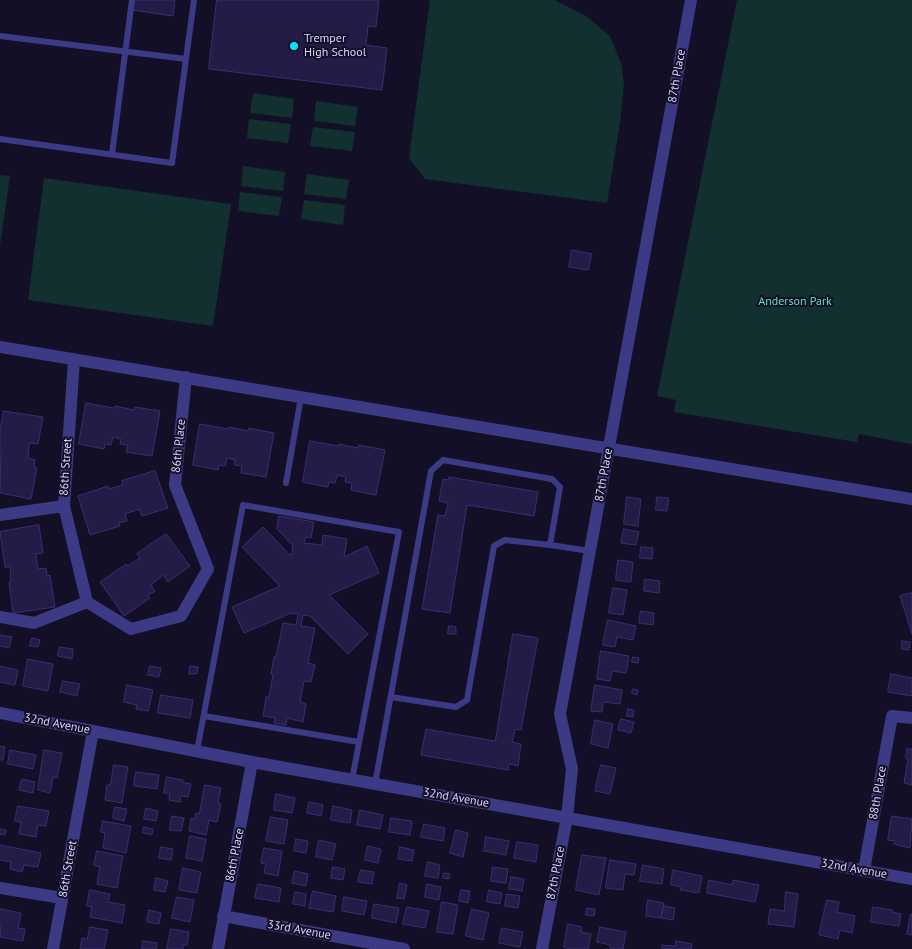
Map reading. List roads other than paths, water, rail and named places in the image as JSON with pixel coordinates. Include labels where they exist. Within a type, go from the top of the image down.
[{"type":"street","name":"87th Place","points":[[542,949],[567,817],[572,769],[560,714],[691,0]]},
{"type":"street","points":[[0,347],[912,499]]},
{"type":"street","name":"86th Street","points":[[74,360],[64,506],[87,602]]},
{"type":"street","name":"86th Place","points":[[87,602],[131,629],[182,616],[208,569],[175,485],[186,377]]},
{"type":"street","points":[[0,515],[64,506]]},
{"type":"street","points":[[0,617],[34,623],[87,602]]},
{"type":"street","name":"32nd Avenue","points":[[0,713],[252,762],[912,879]]},
{"type":"street","name":"88th Place","points":[[864,870],[892,716],[912,718]]},
{"type":"street","name":"86th Street","points":[[53,949],[93,730]]},
{"type":"street","name":"86th Place","points":[[218,949],[252,762]]},
{"type":"street","points":[[0,888],[62,898]]},
{"type":"street","name":"33rd Avenue","points":[[223,916],[404,949]]},
{"type":"lane","points":[[112,154],[132,0]]},
{"type":"lane","points":[[0,139],[172,163],[194,0]]},
{"type":"lane","points":[[0,36],[186,59]]},
{"type":"lane","points":[[286,483],[301,397]]},
{"type":"lane","points":[[375,784],[430,471],[443,460],[552,479],[560,487],[550,545]]},
{"type":"lane","points":[[197,751],[243,505],[399,532],[352,780]]},
{"type":"lane","points":[[391,697],[456,707],[467,700],[494,546],[505,540],[590,551]]},
{"type":"lane","points":[[204,716],[360,742]]},
{"type":"place","name":"Tremper High School","points":[[294,46]]},
{"type":"park label","name":"Anderson Park","points":[[795,302]]}]
